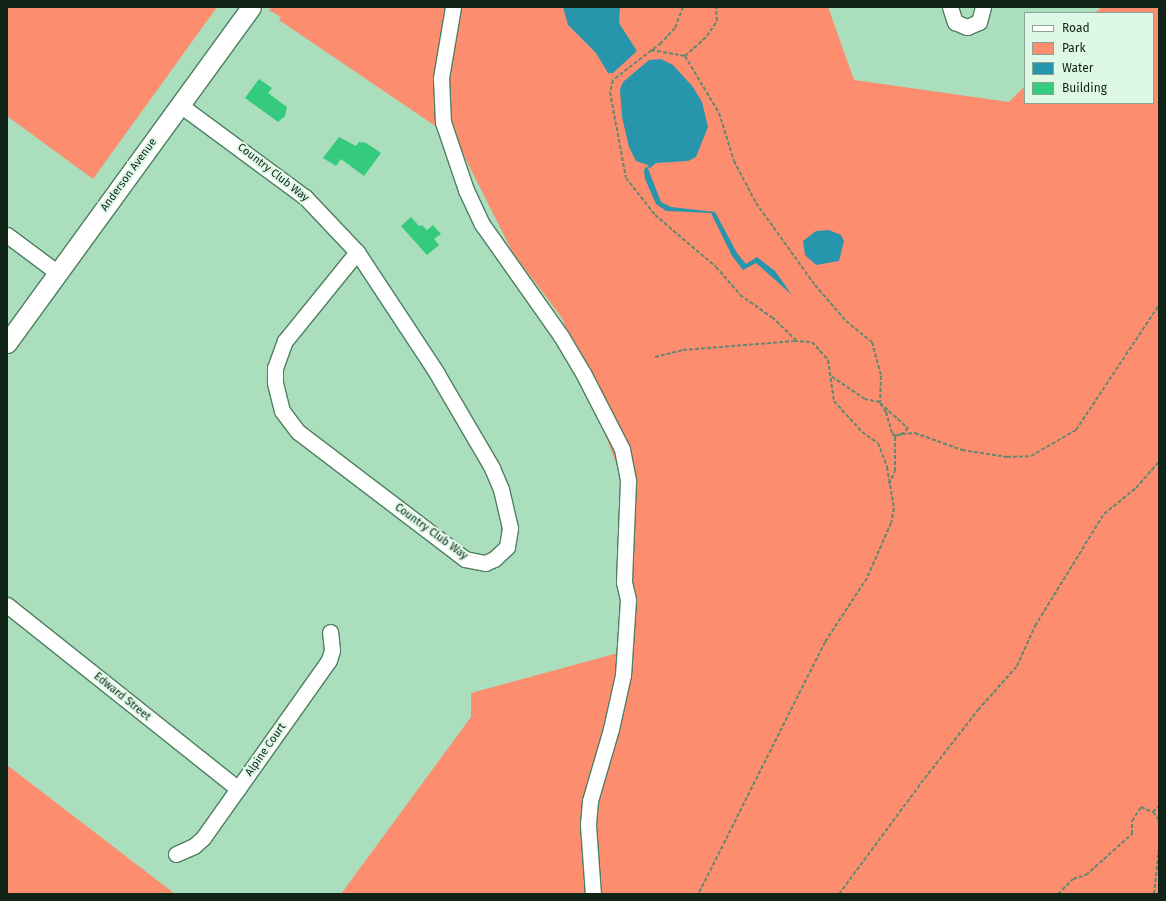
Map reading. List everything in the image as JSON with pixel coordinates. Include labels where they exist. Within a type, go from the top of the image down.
[{"type":"main road","name":"Anderson Avenue","points":[[7,343],[251,7]]},
{"type":"street","points":[[453,7],[441,78],[443,122],[466,190],[482,224],[561,336],[583,373],[622,449],[628,481],[624,582],[628,600],[622,675],[611,729],[590,801],[588,825],[593,894]]},
{"type":"street","points":[[950,7],[955,22],[967,27],[979,22],[983,7]]},
{"type":"street","name":"Country Club Way","points":[[180,104],[305,197],[357,252],[428,360],[492,468],[501,489],[510,528],[507,547],[494,559],[485,563],[465,559],[298,432],[282,411],[275,382],[276,368],[285,341],[357,252]]},
{"type":"street","points":[[7,235],[58,273]]},
{"type":"street","name":"Edward Street","points":[[7,605],[238,789]]},
{"type":"street","name":"Alpine Court","points":[[176,854],[194,846],[203,838],[329,660],[332,650],[330,632]]},
{"type":"path","points":[[683,7],[675,28],[614,80],[610,92],[626,178],[656,215],[716,267],[740,295],[772,317],[797,341]]},
{"type":"path","points":[[685,56],[710,31],[717,21],[716,7]]},
{"type":"path","points":[[651,50],[685,56],[719,113],[734,161],[756,203],[815,285],[846,321],[872,342],[880,376],[880,402],[865,399],[832,376]]},
{"type":"path","points":[[895,436],[915,433],[962,450],[1007,457],[1031,456],[1076,430],[1159,305]]},
{"type":"path","points":[[655,358],[683,350],[797,341],[812,342],[828,360],[832,376],[834,401],[862,432],[878,443],[887,467],[888,485],[894,508],[891,523],[867,578],[825,642],[698,894]]},
{"type":"path","points":[[888,485],[895,471],[895,436],[880,403],[908,428],[902,434]]},
{"type":"path","points":[[839,894],[921,783],[978,710],[1018,666],[1035,626],[1104,514],[1136,488],[1159,462]]},
{"type":"path","points":[[1153,812],[1159,806]]},
{"type":"path","points":[[1058,894],[1073,880],[1086,875],[1132,834],[1132,821],[1141,807],[1153,812],[1159,820]]},
{"type":"path","points":[[1154,894],[1159,848]]},
{"type":"green space","points":[[7,7],[217,7],[93,179],[7,116]]},
{"type":"green space","points":[[272,7],[828,7],[854,80],[1009,102],[1024,87],[1024,104],[1154,104],[1154,12],[1096,12],[1101,7],[1159,7],[1159,894],[341,894],[471,717],[471,693],[618,653],[629,498],[562,318],[513,253],[456,140],[279,20],[281,17],[269,10]]},
{"type":"green space","points":[[7,765],[175,894],[7,894]]},
{"type":"water","points":[[563,7],[620,7],[619,23],[637,51],[613,73],[608,73],[596,53],[568,25]]},
{"type":"water","points":[[661,59],[673,65],[693,87],[702,102],[708,127],[696,157],[688,161],[656,163],[649,169],[648,165],[636,161],[629,147],[622,117],[620,89],[623,82],[649,60]]},
{"type":"water","points":[[647,166],[661,202],[671,207],[715,212],[737,253],[746,264],[757,257],[775,271],[792,295],[756,263],[743,270],[732,256],[711,213],[666,211],[656,204],[645,179],[644,170]]},
{"type":"water","points":[[829,230],[841,235],[844,241],[839,261],[816,265],[805,255],[803,241],[816,231]]},
{"type":"building","points":[[259,79],[272,88],[268,93],[287,107],[285,116],[278,122],[245,98]]},
{"type":"building","points":[[339,137],[356,146],[359,142],[366,143],[381,153],[364,176],[341,159],[336,166],[323,158]]},
{"type":"building","points":[[411,217],[419,226],[422,225],[427,230],[433,225],[441,234],[434,239],[439,245],[427,255],[401,226]]}]
